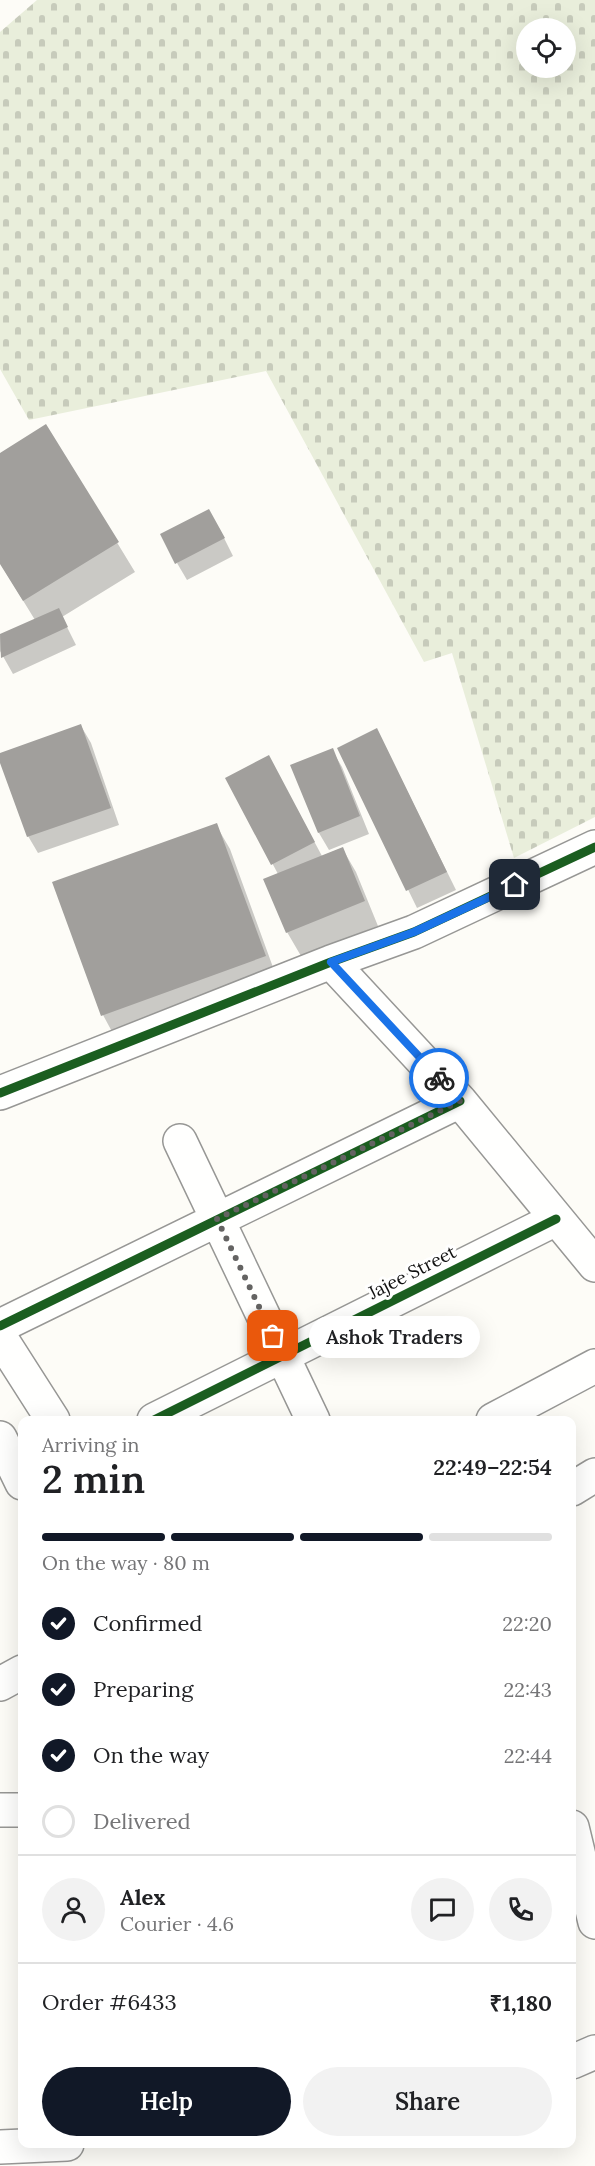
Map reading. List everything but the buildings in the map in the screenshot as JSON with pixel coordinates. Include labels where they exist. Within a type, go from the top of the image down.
[{"type":"street","points":[[0,1093],[331,962],[414,932],[595,847]]},
{"type":"street","points":[[331,962],[460,1101],[595,1265]]},
{"type":"street","points":[[0,1326],[460,1101]]},
{"type":"street","points":[[180,1141],[312,1416]]},
{"type":"street","name":"Jajee Street","points":[[162,1416],[556,1219]]},
{"type":"street","points":[[0,1337],[50,1416]]},
{"type":"street","points":[[501,1416],[595,1366]]},
{"type":"street","points":[[0,1438],[18,1475]]},
{"type":"street","points":[[576,1487],[595,1475]]},
{"type":"street","points":[[0,1684],[18,1674]]},
{"type":"street","points":[[0,1810],[18,1810]]},
{"type":"street","points":[[576,1844],[595,1922]]},
{"type":"street","points":[[576,2060],[595,2052]]},
{"type":"street","points":[[0,2147],[18,2146]]},
{"type":"green space","points":[[37,0],[595,0],[595,817],[514,858],[452,653],[424,662],[266,371],[29,420],[0,369],[0,32]]},
{"type":"cycle path","points":[[0,1093],[331,962],[414,932],[595,847]]},
{"type":"cycle path","points":[[0,1326],[460,1101]]},
{"type":"cycle path","points":[[162,1416],[556,1219]]},
{"type":"way so far","points":[[273,1336],[217,1219],[460,1101],[439,1078]]},
{"type":"place","name":"Ashok Traders","points":[[273,1336]]},
{"type":"route","points":[[439,1078],[331,962],[414,932],[515,885]]}]
